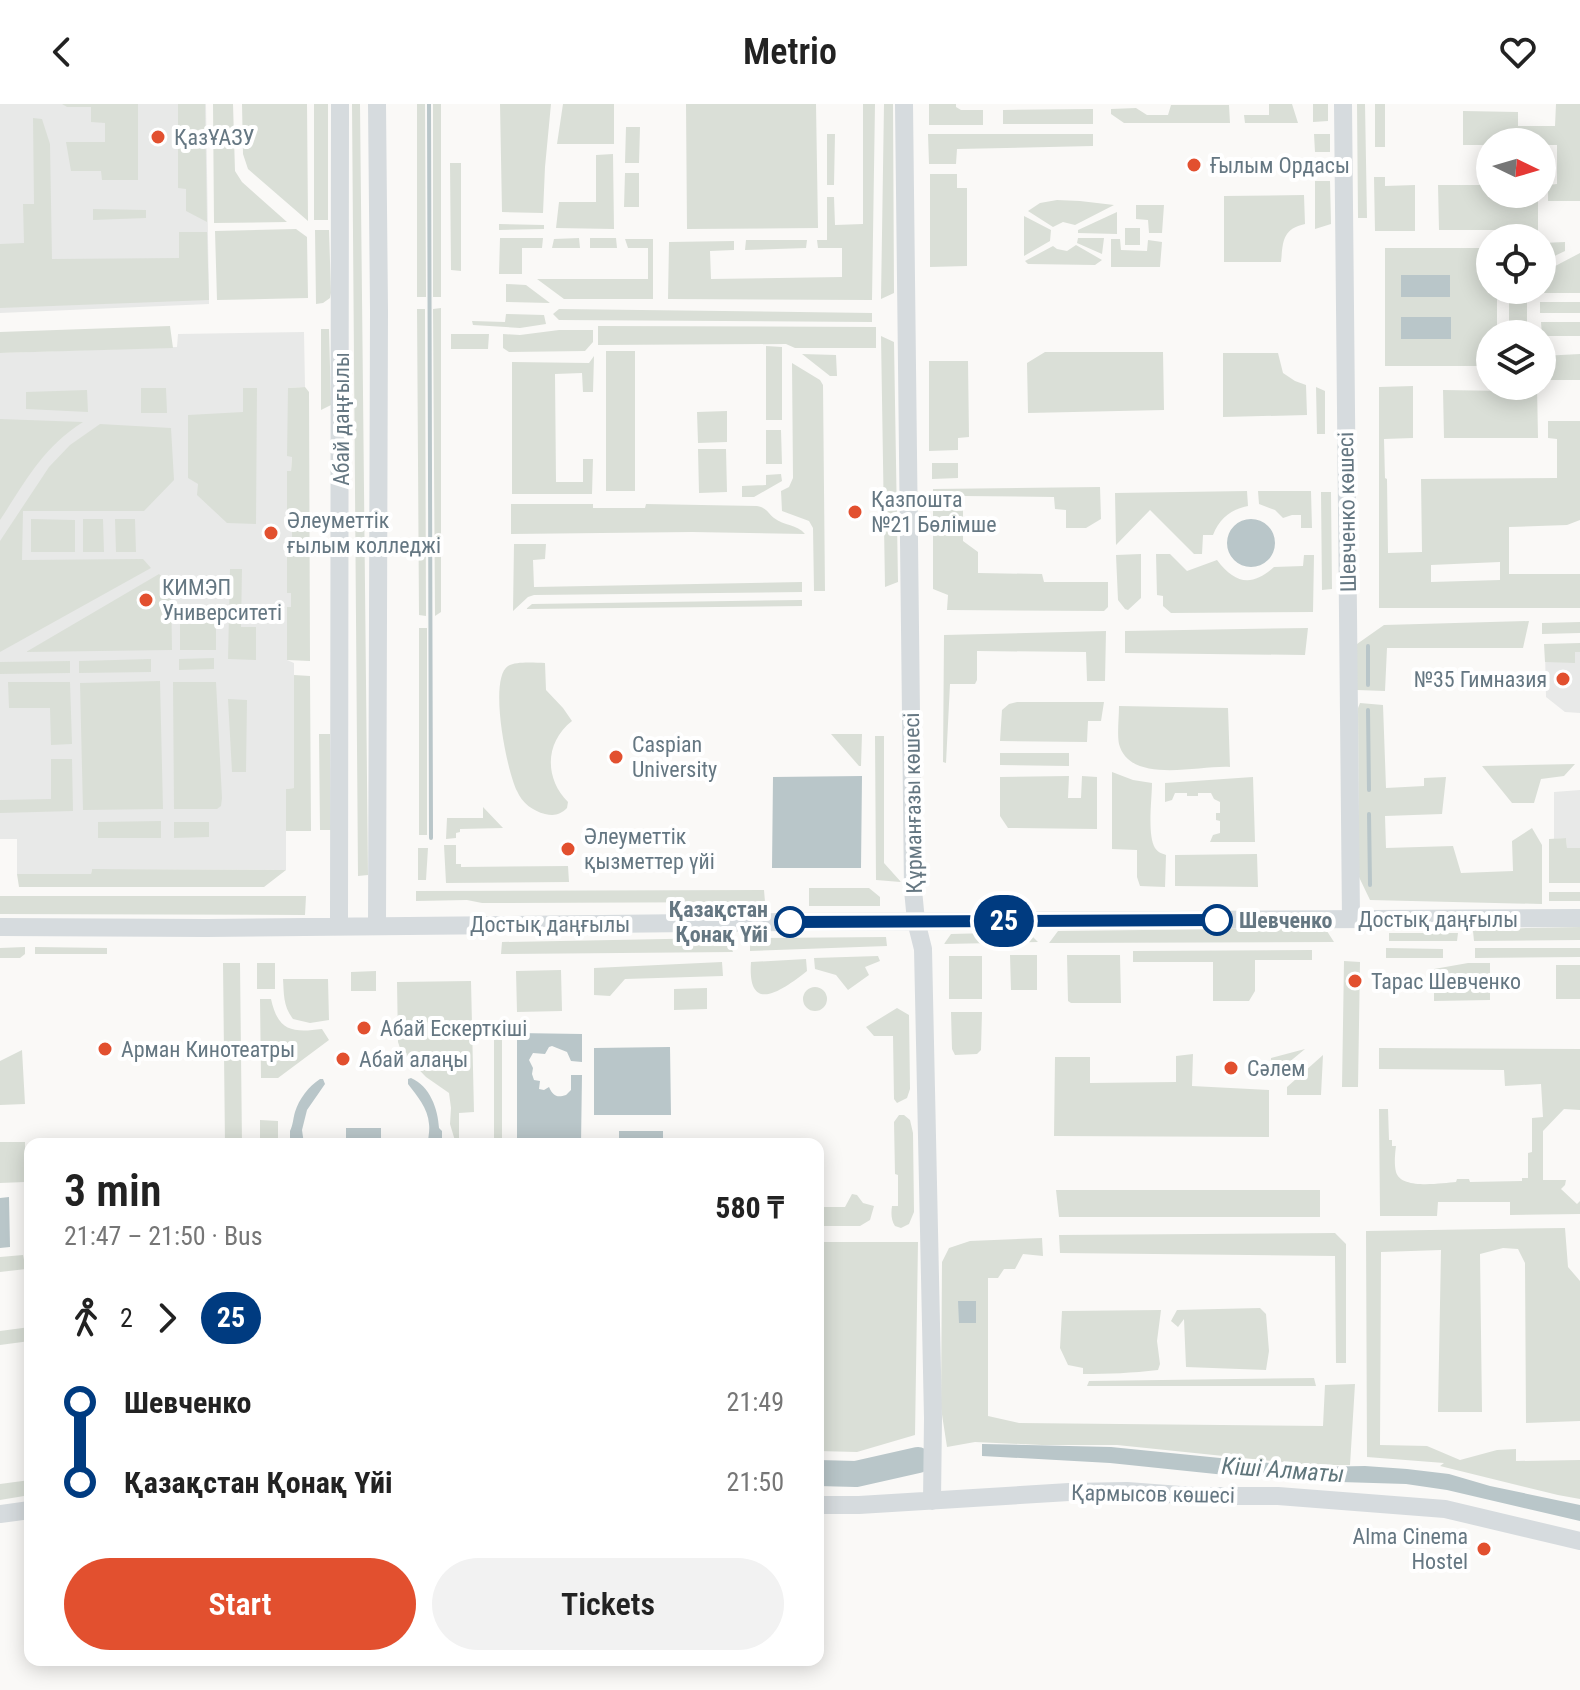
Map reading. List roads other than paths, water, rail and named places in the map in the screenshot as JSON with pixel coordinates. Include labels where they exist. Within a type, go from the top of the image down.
[{"type":"main road","name":"Абай даңғылы","points":[[339,926],[340,104]]},
{"type":"main road","name":"Абай даңғылы","points":[[377,104],[377,925]]},
{"type":"main road","name":"Құрманғазы көшесі","points":[[904,104],[913,890],[923,949],[933,1410],[932,1501]]},
{"type":"main road","name":"Шевченко көшесі","points":[[1343,104],[1351,919]]},
{"type":"main road","name":"Достық даңғылы","points":[[0,927],[1580,918]]},
{"type":"main road","name":"Қармысов көшесі","points":[[824,1505],[1084,1491],[1278,1496],[1445,1509],[1580,1541]]},
{"type":"main road","points":[[0,1514],[24,1511]]},
{"type":"water","points":[[1401,275],[1450,275],[1450,297],[1401,297]]},
{"type":"water","points":[[1401,317],[1451,317],[1451,339],[1401,339]]},
{"type":"water","points":[[1251,519],[1268,526],[1275,543],[1268,560],[1251,567],[1234,560],[1227,543],[1234,526]]},
{"type":"water","points":[[862,776],[861,868],[772,868],[773,777]]},
{"type":"water","points":[[517,1033],[582,1034],[582,1062],[571,1061],[567,1052],[552,1046],[545,1054],[533,1053],[529,1060],[534,1080],[540,1081],[539,1089],[549,1087],[558,1096],[566,1095],[571,1090],[571,1075],[582,1075],[581,1138],[517,1138]]},
{"type":"water","points":[[670,1047],[671,1115],[594,1115],[594,1048]]},
{"type":"water","points":[[320,1079],[325,1084],[307,1110],[303,1138],[290,1138],[297,1107]]},
{"type":"water","points":[[408,1079],[418,1082],[432,1099],[442,1138],[428,1138],[427,1113],[408,1084]]},
{"type":"water","points":[[346,1128],[381,1128],[381,1138],[346,1138]]},
{"type":"water","points":[[619,1131],[663,1131],[663,1138],[619,1138]]},
{"type":"water","points":[[9,1197],[10,1247],[0,1248],[0,1198]]},
{"type":"water","points":[[958,1301],[976,1301],[976,1323],[959,1323]]},
{"type":"water","points":[[982,1444],[1111,1447],[1310,1467],[1365,1466],[1449,1474],[1580,1505],[1580,1521],[1447,1490],[1406,1484],[1308,1481],[1110,1463],[982,1456]]},
{"type":"waterway","points":[[429,104],[431,838]]},
{"type":"waterway","points":[[1368,646],[1368,685]]},
{"type":"waterway","points":[[1368,710],[1369,790]]},
{"type":"waterway","points":[[1369,814],[1370,885]]},
{"type":"waterway","name":"Кіші Алматы","points":[[824,1473],[856,1474],[918,1460]]},
{"type":"place","name":"ҚазҰАЗУ","points":[[158,137]]},
{"type":"place","name":"Ғылым Ордасы","points":[[1194,165]]},
{"type":"place","name":"Қазпошта №21 Бөлімше","points":[[855,512]]},
{"type":"place","name":"Әлеуметтік ғылым колледжі","points":[[271,533]]},
{"type":"place","name":"КИМЭП Университеті","points":[[146,600]]},
{"type":"place","name":"№35 Гимназия","points":[[1563,679]]},
{"type":"place","name":"Caspian University","points":[[616,757]]},
{"type":"place","name":"Әлеуметтік қызметтер үйі","points":[[568,849]]},
{"type":"place","name":"Шевченко","points":[[1217,920]]},
{"type":"place","name":"Қазақстан Қонақ Үйі","points":[[790,922]]},
{"type":"place","name":"Тарас Шевченко","points":[[1355,981]]},
{"type":"place","name":"Абай Ескерткіші","points":[[364,1028]]},
{"type":"place","name":"Арман Кинотеатры","points":[[105,1049]]},
{"type":"place","name":"Абай алаңы","points":[[343,1059]]},
{"type":"place","name":"Сәлем","points":[[1231,1068]]},
{"type":"place","name":"Alma Cinema Hostel","points":[[1484,1549]]}]
